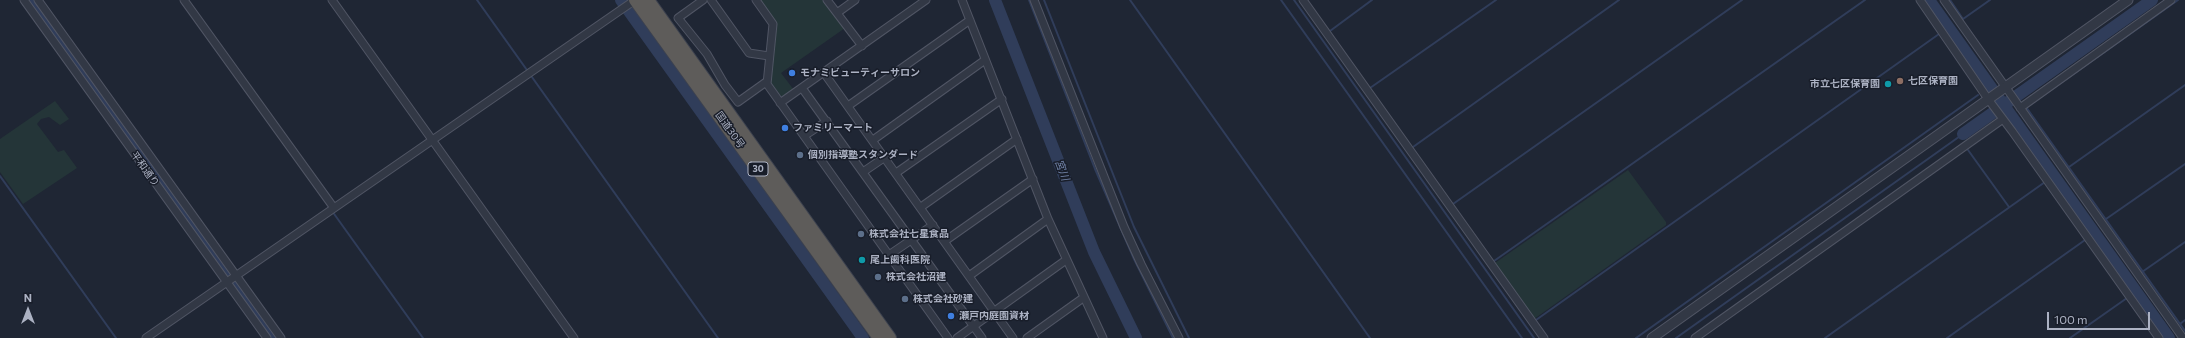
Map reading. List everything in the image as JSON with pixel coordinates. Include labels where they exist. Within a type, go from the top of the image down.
[{"type":"highway","name":"国道30号","points":[[648,0],[890,338]]},
{"type":"highway","name":"国道30号","points":[[631,3],[879,338]]},
{"type":"street","name":"平和通り","points":[[24,0],[231,278],[267,338]]},
{"type":"street","points":[[38,0],[231,278],[282,338]]},
{"type":"street","points":[[184,0],[333,209]]},
{"type":"street","points":[[332,0],[431,141],[574,338]]},
{"type":"street","points":[[703,0],[678,18],[708,54],[738,102],[766,82]]},
{"type":"street","points":[[711,0],[749,53],[769,56]]},
{"type":"street","points":[[756,0],[773,24],[766,82],[948,338]]},
{"type":"street","points":[[828,0],[862,46]]},
{"type":"street","points":[[837,13],[855,0]]},
{"type":"street","points":[[780,103],[926,0]]},
{"type":"street","points":[[962,0],[1048,219],[1100,337]]},
{"type":"street","points":[[1034,0],[1124,227],[1179,338]]},
{"type":"street","points":[[1303,0],[1544,338]]},
{"type":"street","points":[[1920,0],[1994,107],[2159,338]]},
{"type":"street","points":[[1944,0],[2183,338]]},
{"type":"street","points":[[1652,338],[1989,99],[2006,89],[2128,0]]},
{"type":"street","points":[[2018,106],[2171,0]]},
{"type":"street","points":[[146,338],[631,3]]},
{"type":"street","points":[[848,106],[970,20]]},
{"type":"street","points":[[872,140],[985,60]]},
{"type":"street","points":[[824,73],[1013,338]]},
{"type":"street","points":[[802,88],[982,338]]},
{"type":"street","points":[[896,173],[1002,99]]},
{"type":"street","points":[[1695,338],[2002,117]]},
{"type":"street","points":[[804,136],[826,121]]},
{"type":"street","points":[[921,207],[1017,139]]},
{"type":"street","points":[[863,172],[885,157]]},
{"type":"street","points":[[945,241],[1033,179]]},
{"type":"street","points":[[969,276],[1048,219]]},
{"type":"street","points":[[889,255],[933,224]]},
{"type":"street","points":[[957,338],[1066,260]]},
{"type":"street","points":[[1027,338],[1083,298]]},
{"type":"shaded area","points":[[760,0],[825,0],[845,28],[781,73],[794,90],[782,97],[768,81],[777,25]]},
{"type":"shaded area","points":[[55,101],[69,119],[60,125],[49,117],[41,119],[37,124],[58,152],[64,150],[77,168],[23,204],[0,172],[0,139]]},
{"type":"shaded area","points":[[1628,170],[1666,222],[1666,225],[1534,319],[1495,263]]},
{"type":"waterway","points":[[32,0],[273,338]]},
{"type":"waterway","points":[[477,0],[718,338]]},
{"type":"waterway","points":[[621,0],[863,338]]},
{"type":"waterway","name":"宮川","points":[[995,0],[1094,252],[1136,338]]},
{"type":"waterway","points":[[1029,0],[1095,169],[1134,259],[1173,338]]},
{"type":"waterway","points":[[1044,0],[1134,227],[1189,338]]},
{"type":"waterway","points":[[1130,0],[1370,338]]},
{"type":"waterway","points":[[1281,0],[1522,338]]},
{"type":"waterway","points":[[1294,0],[1534,338]]},
{"type":"waterway","points":[[1330,31],[1372,0]]},
{"type":"waterway","points":[[1370,88],[1496,0]]},
{"type":"waterway","points":[[1413,147],[1619,0]]},
{"type":"waterway","points":[[1453,204],[1742,0]]},
{"type":"waterway","points":[[1494,261],[1865,0]]},
{"type":"waterway","points":[[1929,0],[2169,338]]},
{"type":"waterway","points":[[1950,0],[1963,19],[1990,0]]},
{"type":"waterway","points":[[1963,134],[2152,0]]},
{"type":"waterway","points":[[2027,107],[2178,0]]},
{"type":"waterway","points":[[1536,320],[1939,34]]},
{"type":"waterway","points":[[1987,88],[1990,85]]},
{"type":"waterway","points":[[2069,167],[2185,85]]},
{"type":"waterway","points":[[1636,338],[1978,95]]},
{"type":"waterway","points":[[2018,95],[2020,99]]},
{"type":"waterway","points":[[2026,107],[2185,331]]},
{"type":"waterway","points":[[1676,338],[1963,134]]},
{"type":"waterway","points":[[1968,150],[2009,207]]},
{"type":"waterway","points":[[2106,219],[2185,164]]},
{"type":"waterway","points":[[0,176],[116,338]]},
{"type":"waterway","points":[[1825,338],[2045,182]]},
{"type":"waterway","points":[[332,211],[423,338]]},
{"type":"waterway","points":[[1947,338],[2085,240]]},
{"type":"waterway","points":[[2142,272],[2185,242]]},
{"type":"waterway","points":[[2070,338],[2127,298]]},
{"type":"waterway","points":[[2180,324],[2185,320]]},
{"type":"place","name":"モナミビューティーサロン","points":[[792,73]]},
{"type":"place","name":"七区保育園","points":[[1900,81]]},
{"type":"place","name":"市立七区保育園","points":[[1888,84]]},
{"type":"place","name":"ファミリーマート","points":[[785,128]]},
{"type":"place","name":"個別指導塾スタンダード","points":[[800,155]]},
{"type":"place","name":"株式会社七星食品","points":[[861,234]]},
{"type":"place","name":"尾上歯科医院","points":[[862,260]]},
{"type":"place","name":"株式会社沼建","points":[[878,277]]},
{"type":"place","name":"株式会社砂建","points":[[905,299]]},
{"type":"place","name":"瀬戸内庭園資材","points":[[951,316]]}]
